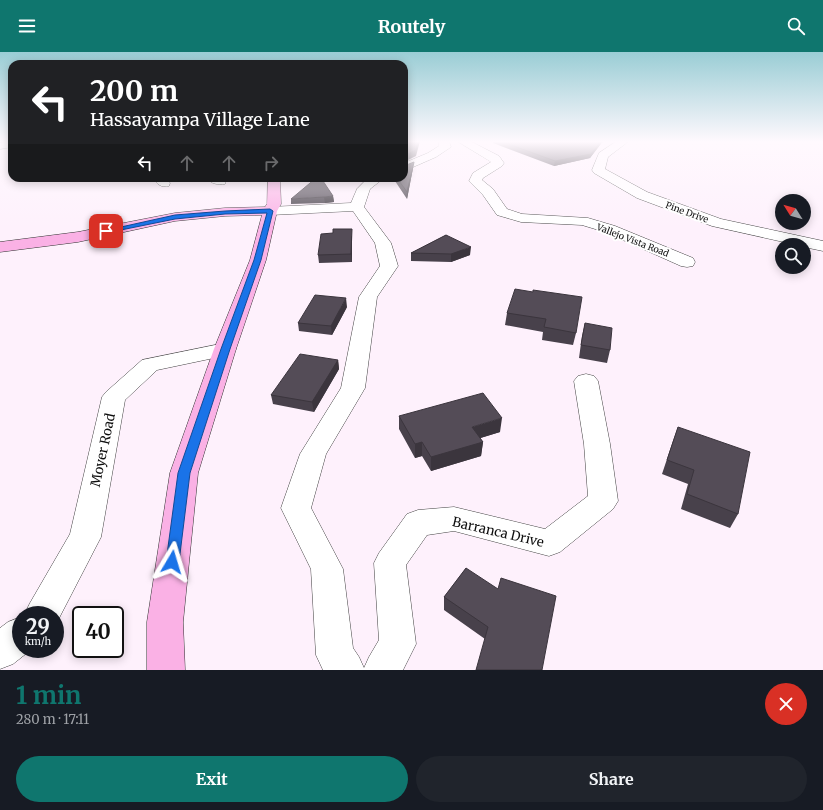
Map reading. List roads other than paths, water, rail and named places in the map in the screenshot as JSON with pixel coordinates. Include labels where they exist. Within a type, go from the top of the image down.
[{"type":"street","name":"Vallejo Vista Road","points":[[487,170],[477,176],[475,180],[488,192],[502,212],[521,218],[583,221],[610,229],[687,262]]},
{"type":"street","name":"Pine Drive","points":[[598,170],[642,196],[717,223],[823,246]]},
{"type":"street","points":[[166,670],[165,622],[184,473],[225,349],[258,260],[270,211],[274,204],[274,182]]},
{"type":"street","points":[[357,207],[362,190],[367,182]]},
{"type":"street","points":[[0,247],[78,237],[175,217],[225,212],[357,207]]},
{"type":"street","points":[[346,670],[335,655],[327,569],[296,508],[313,454],[353,388],[368,297],[389,266],[383,243],[357,207]]},
{"type":"street","name":"Moyer Road","points":[[47,606],[85,537],[114,397],[150,365],[225,349]]},
{"type":"street","name":"Barranca Drive","points":[[382,670],[398,644],[390,563],[418,523],[454,519],[549,543],[603,501],[597,444],[586,381]]},
{"type":"street","points":[[0,651],[12,642]]}]
